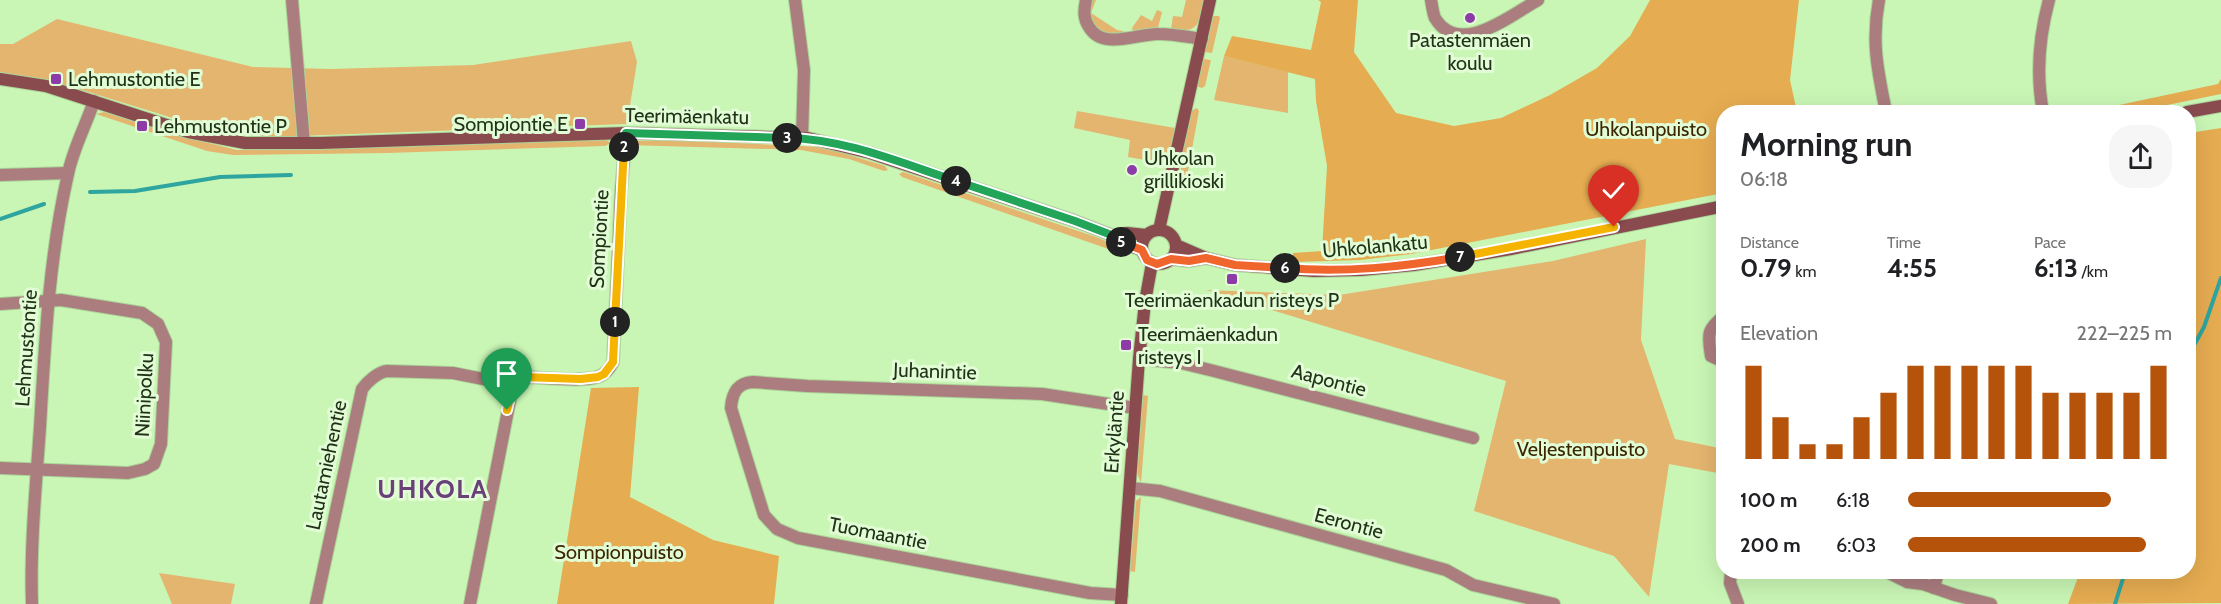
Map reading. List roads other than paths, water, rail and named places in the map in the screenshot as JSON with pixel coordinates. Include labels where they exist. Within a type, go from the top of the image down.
[{"type":"street","points":[[292,0],[304,143]]},
{"type":"street","points":[[795,0],[804,70],[802,138]]},
{"type":"street","points":[[1086,0],[1084,20],[1091,31],[1100,38],[1112,40],[1158,33],[1202,39]]},
{"type":"street","points":[[1159,230],[1210,0]]},
{"type":"street","points":[[1431,0],[1435,18],[1450,32],[1463,36],[1476,34],[1538,0]]},
{"type":"street","points":[[1879,0],[1875,18],[1874,54],[1885,105]]},
{"type":"street","points":[[2042,105],[2038,87],[2040,56],[2043,20],[2049,0]]},
{"type":"street","name":"Teerimäenkatu","points":[[0,79],[13,79],[46,86],[213,138],[245,143],[626,133],[802,138],[836,143],[1075,221],[1142,250]]},
{"type":"street","name":"Lehmustontie","points":[[32,604],[31,570],[48,300],[57,230],[68,173],[94,101]]},
{"type":"street","points":[[2196,110],[2221,106]]},
{"type":"street","name":"Sompiontie","points":[[513,385],[522,377],[581,379],[598,377],[610,368],[613,362],[626,133]]},
{"type":"street","points":[[0,175],[68,173]]},
{"type":"street","name":"Uhkolankatu","points":[[1176,245],[1206,258],[1235,265],[1314,270],[1361,270],[1414,265],[1511,249],[1716,208]]},
{"type":"street","points":[[1159,230],[1172,235],[1176,245],[1171,259],[1162,264],[1147,260],[1142,250],[1143,239],[1146,235],[1159,230]]},
{"type":"street","name":"Teerimäenkatu","points":[[1114,236],[1127,233],[1146,235]]},
{"type":"street","name":"Uhkolankatu","points":[[1171,259],[1189,261],[1206,258]]},
{"type":"street","name":"Erkyläntie","points":[[1122,600],[1139,359],[1152,263]]},
{"type":"street","points":[[0,304],[48,300]]},
{"type":"street","name":"Niinipolku","points":[[37,470],[128,473],[154,464],[161,444],[166,342],[158,324],[142,313],[48,300]]},
{"type":"street","points":[[1716,323],[1708,336],[1711,356],[1716,358]]},
{"type":"street","name":"Aapontie","points":[[1139,359],[1181,363],[1473,438]]},
{"type":"street","name":"Lautamiehentie","points":[[316,601],[362,389],[365,384],[382,371],[387,371],[453,373],[513,385]]},
{"type":"street","name":"Juhanintie","points":[[735,390],[745,382],[753,382],[807,387],[1042,394],[1135,408]]},
{"type":"street","points":[[470,604],[513,385]]},
{"type":"street","name":"Tuomaantie","points":[[735,390],[731,408],[764,515],[777,529],[798,538],[1122,600]]},
{"type":"street","points":[[0,468],[37,470]]},
{"type":"street","name":"Eerontie","points":[[1130,488],[1160,491],[1446,570],[1473,585],[1554,604]]},
{"type":"street","points":[[1730,579],[1738,604]]},
{"type":"street","points":[[1901,579],[1990,604]]},
{"type":"street","points":[[1934,588],[1936,579]]},
{"type":"waterway","points":[[90,192],[135,191],[220,177],[291,175]]},
{"type":"waterway","points":[[0,219],[44,204]]},
{"type":"waterway","points":[[2196,342],[2204,327],[2221,278]]},
{"type":"waterway","points":[[2115,604],[2123,579]]},
{"type":"place","name":"Patastenmäen koulu","points":[[1470,18]]},
{"type":"place","name":"Lehmustontie E","points":[[56,79]]},
{"type":"place","name":"Sompiontie E","points":[[580,124]]},
{"type":"place","name":"Lehmustontie P","points":[[142,126]]},
{"type":"place","name":"Uhkolan grillikioski","points":[[1132,170]]},
{"type":"place","name":"Teerimäenkadun risteys P","points":[[1232,279]]},
{"type":"place","name":"Teerimäenkadun risteys I","points":[[1126,345]]},
{"type":"district","name":"UHKOLA","points":[[433,489]]},
{"type":"park label","name":"Uhkolanpuisto","points":[[1646,129]]},
{"type":"park label","name":"Veljestenpuisto","points":[[1581,449]]},
{"type":"park label","name":"Sompionpuisto","points":[[619,552]]}]
